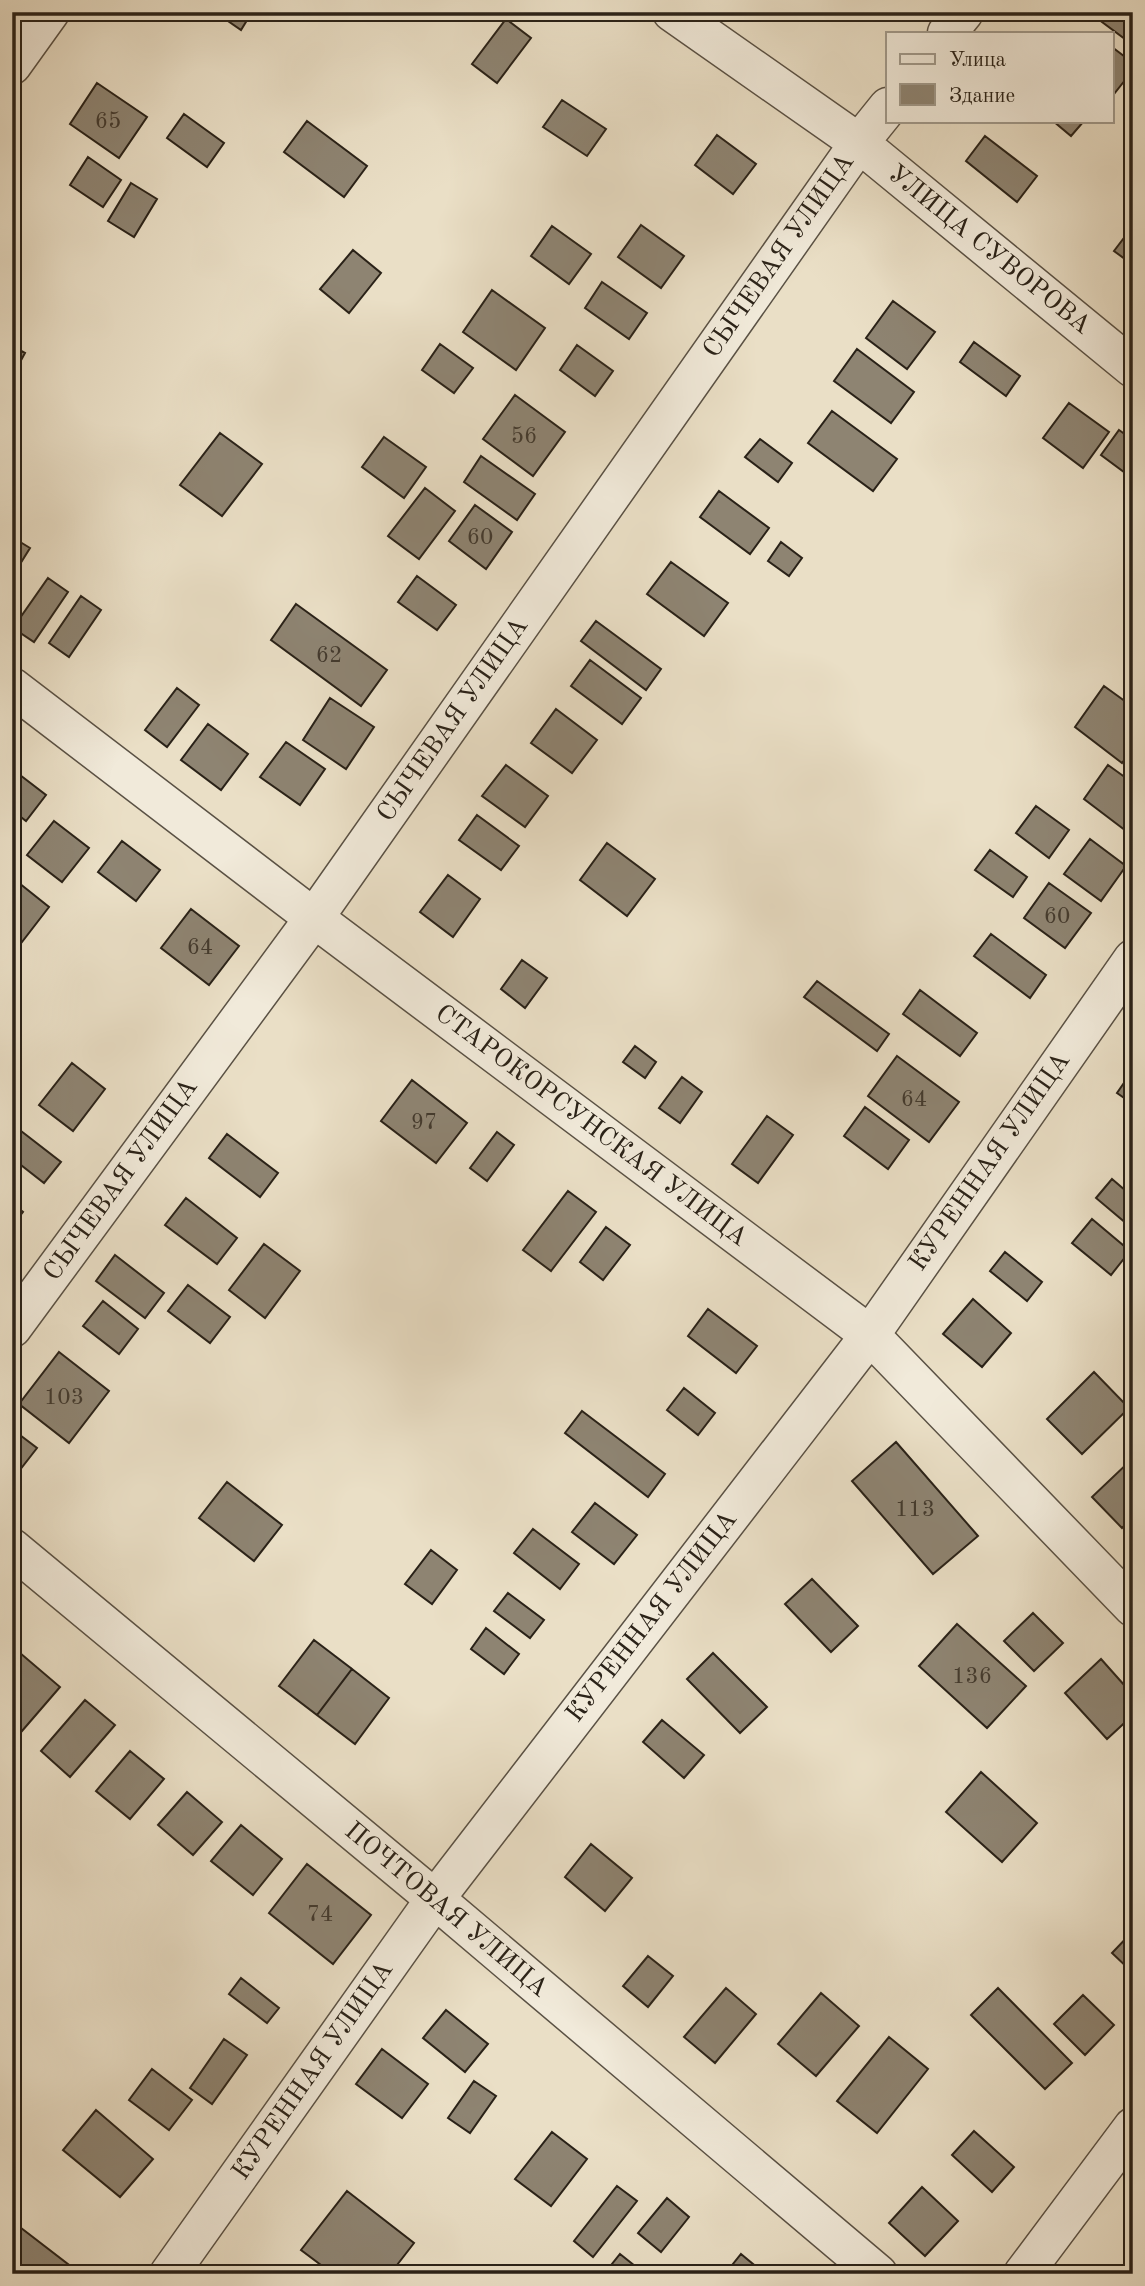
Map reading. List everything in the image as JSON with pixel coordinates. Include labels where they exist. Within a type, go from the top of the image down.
[{"type":"street","points":[[12,65],[50,12]]},
{"type":"street","name":"УЛИЦА СУВОРОВА","points":[[672,12],[859,143],[1133,368]]},
{"type":"street","points":[[948,32],[964,12]]},
{"type":"street","name":"СЫЧЕВАЯ УЛИЦА","points":[[12,1328],[314,918],[859,143],[886,109]]},
{"type":"street","name":"СТАРОКОРСУНСКАЯ УЛИЦА","points":[[12,687],[314,918],[870,1335],[1133,1607]]},
{"type":"street","name":"КУРЕННАЯ УЛИЦА","points":[[169,2274],[435,1899],[870,1335],[1133,959]]},
{"type":"street","name":"ПОЧТОВАЯ УЛИЦА","points":[[12,1548],[435,1899],[878,2274]]},
{"type":"street","points":[[1023,2274],[1133,2127]]},
{"type":"building","points":[[215,12],[252,12],[241,30]]},
{"type":"building","points":[[1103,12],[1133,12],[1133,45],[1098,19]]},
{"type":"building","points":[[506,19],[531,38],[497,83],[472,64]]},
{"type":"building","points":[[1114,49],[1133,63],[1133,70],[1114,94]]},
{"type":"building","points":[[97,83],[147,117],[119,158],[70,124]]},
{"type":"building","points":[[562,100],[606,129],[587,156],[543,127]]},
{"type":"building","points":[[184,114],[224,143],[207,167],[167,138]]},
{"type":"building","points":[[307,121],[367,166],[344,197],[284,152]]},
{"type":"building","points":[[1054,122],[1083,122],[1071,136]]},
{"type":"building","points":[[717,135],[756,164],[733,194],[695,165]]},
{"type":"building","points":[[985,136],[1037,176],[1017,202],[966,161]]},
{"type":"building","points":[[88,157],[121,180],[103,207],[70,185]]},
{"type":"building","points":[[131,183],[157,199],[134,237],[108,221]]},
{"type":"building","points":[[641,225],[684,256],[661,288],[618,257]]},
{"type":"building","points":[[552,226],[591,254],[569,284],[531,256]]},
{"type":"building","points":[[1133,226],[1133,265],[1114,251]]},
{"type":"building","points":[[353,250],[381,273],[349,313],[320,289]]},
{"type":"building","points":[[602,282],[647,313],[629,339],[585,308]]},
{"type":"building","points":[[492,290],[545,328],[516,370],[463,332]]},
{"type":"building","points":[[893,301],[935,332],[907,369],[866,338]]},
{"type":"building","points":[[974,342],[1020,376],[1006,396],[960,362]]},
{"type":"building","points":[[440,344],[473,368],[454,393],[422,370]]},
{"type":"building","points":[[577,345],[613,371],[595,396],[560,370]]},
{"type":"building","points":[[12,346],[25,353],[12,377]]},
{"type":"building","points":[[857,349],[914,392],[891,423],[834,381]]},
{"type":"building","points":[[515,395],[565,432],[533,476],[483,439]]},
{"type":"building","points":[[1069,403],[1109,432],[1083,468],[1043,438]]},
{"type":"building","points":[[832,411],[897,459],[873,491],[808,443]]},
{"type":"building","points":[[1119,430],[1133,440],[1132,478],[1101,455]]},
{"type":"building","points":[[220,433],[262,464],[222,516],[180,485]]},
{"type":"building","points":[[384,437],[426,467],[404,498],[362,467]]},
{"type":"building","points":[[760,439],[792,463],[778,482],[745,457]]},
{"type":"building","points":[[481,456],[535,494],[517,520],[464,482]]},
{"type":"building","points":[[425,488],[455,511],[419,559],[388,536]]},
{"type":"building","points":[[719,491],[769,528],[750,554],[700,517]]},
{"type":"building","points":[[475,505],[512,532],[486,569],[449,541]]},
{"type":"building","points":[[12,537],[30,548],[12,577]]},
{"type":"building","points":[[781,542],[802,558],[789,576],[768,561]]},
{"type":"building","points":[[671,562],[728,603],[704,636],[647,594]]},
{"type":"building","points":[[417,576],[456,605],[437,630],[398,602]]},
{"type":"building","points":[[48,578],[68,592],[34,642],[13,628]]},
{"type":"building","points":[[81,596],[101,610],[69,657],[49,643]]},
{"type":"building","points":[[296,604],[387,670],[361,706],[271,640]]},
{"type":"building","points":[[596,621],[661,669],[646,690],[581,641]]},
{"type":"building","points":[[590,660],[641,698],[622,724],[571,686]]},
{"type":"building","points":[[1104,686],[1133,707],[1133,748],[1122,763],[1075,727]]},
{"type":"building","points":[[177,688],[199,705],[167,747],[145,730]]},
{"type":"building","points":[[330,698],[374,727],[346,769],[303,740]]},
{"type":"building","points":[[556,709],[597,740],[572,773],[531,743]]},
{"type":"building","points":[[208,724],[248,754],[221,790],[181,760]]},
{"type":"building","points":[[286,742],[325,769],[300,805],[260,777]]},
{"type":"building","points":[[506,765],[548,796],[525,827],[482,796]]},
{"type":"building","points":[[1108,765],[1133,783],[1133,831],[1130,834],[1084,799]]},
{"type":"building","points":[[20,775],[46,795],[26,821],[12,810],[12,786]]},
{"type":"building","points":[[1036,806],[1069,830],[1049,858],[1016,833]]},
{"type":"building","points":[[477,815],[519,846],[501,870],[459,840]]},
{"type":"building","points":[[54,821],[89,848],[62,882],[27,855]]},
{"type":"building","points":[[1090,839],[1126,866],[1101,901],[1064,874]]},
{"type":"building","points":[[122,841],[160,870],[136,901],[98,872]]},
{"type":"building","points":[[607,843],[655,879],[627,916],[580,880]]},
{"type":"building","points":[[990,850],[1027,877],[1013,897],[975,870]]},
{"type":"building","points":[[448,875],[480,899],[453,937],[420,912]]},
{"type":"building","points":[[19,883],[49,907],[15,951],[12,948],[12,892]]},
{"type":"building","points":[[1049,883],[1091,913],[1065,948],[1024,918]]},
{"type":"building","points":[[191,909],[239,946],[209,985],[161,948]]},
{"type":"building","points":[[991,934],[1046,975],[1030,998],[974,956]]},
{"type":"building","points":[[522,960],[547,978],[525,1008],[501,989]]},
{"type":"building","points":[[817,981],[889,1034],[877,1051],[804,997]]},
{"type":"building","points":[[920,990],[977,1033],[960,1056],[903,1014]]},
{"type":"building","points":[[635,1046],[656,1062],[645,1078],[623,1062]]},
{"type":"building","points":[[897,1056],[959,1102],[929,1142],[868,1096]]},
{"type":"building","points":[[72,1063],[105,1089],[73,1131],[39,1105]]},
{"type":"building","points":[[682,1077],[702,1092],[680,1123],[659,1108]]},
{"type":"building","points":[[1128,1077],[1133,1080],[1133,1104],[1117,1093]]},
{"type":"building","points":[[412,1080],[467,1123],[436,1163],[381,1121]]},
{"type":"building","points":[[865,1107],[909,1140],[888,1169],[844,1136]]},
{"type":"building","points":[[767,1116],[793,1135],[758,1183],[732,1164]]},
{"type":"building","points":[[12,1124],[61,1162],[44,1183],[12,1158]]},
{"type":"building","points":[[497,1132],[514,1145],[487,1181],[470,1168]]},
{"type":"building","points":[[227,1134],[278,1173],[260,1197],[209,1158]]},
{"type":"building","points":[[1112,1179],[1133,1197],[1133,1229],[1096,1198]]},
{"type":"building","points":[[568,1191],[596,1212],[551,1271],[523,1250]]},
{"type":"building","points":[[186,1198],[237,1238],[217,1264],[165,1225]]},
{"type":"building","points":[[12,1203],[23,1212],[12,1226]]},
{"type":"building","points":[[1092,1219],[1130,1251],[1111,1275],[1072,1243]]},
{"type":"building","points":[[606,1227],[630,1245],[603,1280],[580,1262]]},
{"type":"building","points":[[264,1244],[300,1271],[265,1318],[229,1290]]},
{"type":"building","points":[[1005,1252],[1042,1282],[1027,1301],[990,1271]]},
{"type":"building","points":[[115,1255],[164,1293],[145,1318],[96,1281]]},
{"type":"building","points":[[188,1285],[230,1317],[210,1343],[168,1311]]},
{"type":"building","points":[[973,1299],[1011,1333],[982,1367],[943,1334]]},
{"type":"building","points":[[103,1301],[138,1329],[119,1354],[83,1326]]},
{"type":"building","points":[[708,1309],[757,1346],[736,1373],[688,1336]]},
{"type":"building","points":[[59,1352],[109,1391],[69,1443],[19,1404]]},
{"type":"building","points":[[1094,1372],[1129,1408],[1082,1454],[1047,1419]]},
{"type":"building","points":[[684,1388],[715,1413],[698,1435],[667,1410]]},
{"type":"building","points":[[582,1411],[665,1474],[648,1497],[565,1433]]},
{"type":"building","points":[[12,1429],[37,1448],[12,1480]]},
{"type":"building","points":[[896,1442],[978,1536],[933,1574],[852,1481]]},
{"type":"building","points":[[1133,1458],[1133,1517],[1122,1528],[1092,1497]]},
{"type":"building","points":[[227,1482],[282,1525],[254,1561],[199,1518]]},
{"type":"building","points":[[595,1503],[637,1535],[614,1564],[572,1532]]},
{"type":"building","points":[[533,1529],[579,1564],[560,1589],[514,1553]]},
{"type":"building","points":[[431,1550],[457,1570],[432,1604],[405,1584]]},
{"type":"building","points":[[812,1579],[858,1626],[831,1652],[785,1604]]},
{"type":"building","points":[[508,1593],[544,1620],[530,1638],[494,1611]]},
{"type":"building","points":[[1033,1613],[1063,1643],[1034,1671],[1004,1641]]},
{"type":"building","points":[[957,1624],[1026,1686],[987,1728],[919,1666]]},
{"type":"building","points":[[486,1628],[519,1654],[504,1674],[471,1649]]},
{"type":"building","points":[[314,1640],[352,1669],[317,1715],[279,1686]]},
{"type":"building","points":[[13,1647],[60,1687],[22,1731],[12,1722]]},
{"type":"building","points":[[713,1653],[767,1707],[740,1733],[687,1679]]},
{"type":"building","points":[[1101,1659],[1133,1695],[1133,1715],[1107,1739],[1065,1693]]},
{"type":"building","points":[[352,1669],[389,1698],[355,1744],[317,1715]]},
{"type":"building","points":[[85,1700],[115,1725],[70,1777],[41,1751]]},
{"type":"building","points":[[662,1720],[704,1755],[684,1778],[643,1742]]},
{"type":"building","points":[[130,1751],[164,1779],[130,1819],[96,1791]]},
{"type":"building","points":[[981,1772],[1037,1823],[1002,1862],[946,1812]]},
{"type":"building","points":[[187,1792],[222,1822],[193,1855],[158,1825]]},
{"type":"building","points":[[241,1825],[282,1859],[253,1895],[211,1861]]},
{"type":"building","points":[[591,1844],[632,1878],[605,1911],[565,1877]]},
{"type":"building","points":[[307,1864],[371,1915],[333,1964],[269,1913]]},
{"type":"building","points":[[1133,1931],[1133,1973],[1112,1953]]},
{"type":"building","points":[[648,1956],[673,1976],[648,2007],[623,1986]]},
{"type":"building","points":[[241,1978],[279,2008],[267,2023],[229,1994]]},
{"type":"building","points":[[726,1988],[756,2014],[715,2063],[684,2037]]},
{"type":"building","points":[[998,1988],[1072,2063],[1045,2089],[971,2015]]},
{"type":"building","points":[[821,1993],[859,2026],[816,2076],[778,2044]]},
{"type":"building","points":[[1083,1995],[1114,2025],[1085,2055],[1054,2024]]},
{"type":"building","points":[[446,2010],[488,2044],[465,2072],[423,2038]]},
{"type":"building","points":[[889,2037],[928,2069],[877,2133],[837,2101]]},
{"type":"building","points":[[224,2039],[247,2055],[212,2104],[190,2088]]},
{"type":"building","points":[[382,2049],[428,2084],[402,2118],[356,2084]]},
{"type":"building","points":[[152,2069],[192,2100],[169,2130],[129,2100]]},
{"type":"building","points":[[474,2081],[496,2096],[470,2133],[448,2118]]},
{"type":"building","points":[[96,2110],[153,2159],[120,2197],[63,2150]]},
{"type":"building","points":[[974,2131],[1014,2167],[992,2192],[952,2155]]},
{"type":"building","points":[[552,2132],[587,2159],[551,2206],[515,2179]]},
{"type":"building","points":[[617,2186],[637,2201],[593,2257],[574,2241]]},
{"type":"building","points":[[922,2187],[958,2221],[925,2256],[889,2223]]},
{"type":"building","points":[[347,2191],[414,2243],[390,2274],[333,2274],[301,2250]]},
{"type":"building","points":[[667,2198],[689,2217],[661,2252],[638,2233]]},
{"type":"building","points":[[12,2221],[73,2268],[68,2274],[12,2274]]},
{"type":"building","points":[[620,2254],[645,2274],[604,2274]]},
{"type":"building","points":[[741,2254],[765,2274],[725,2274]]}]
